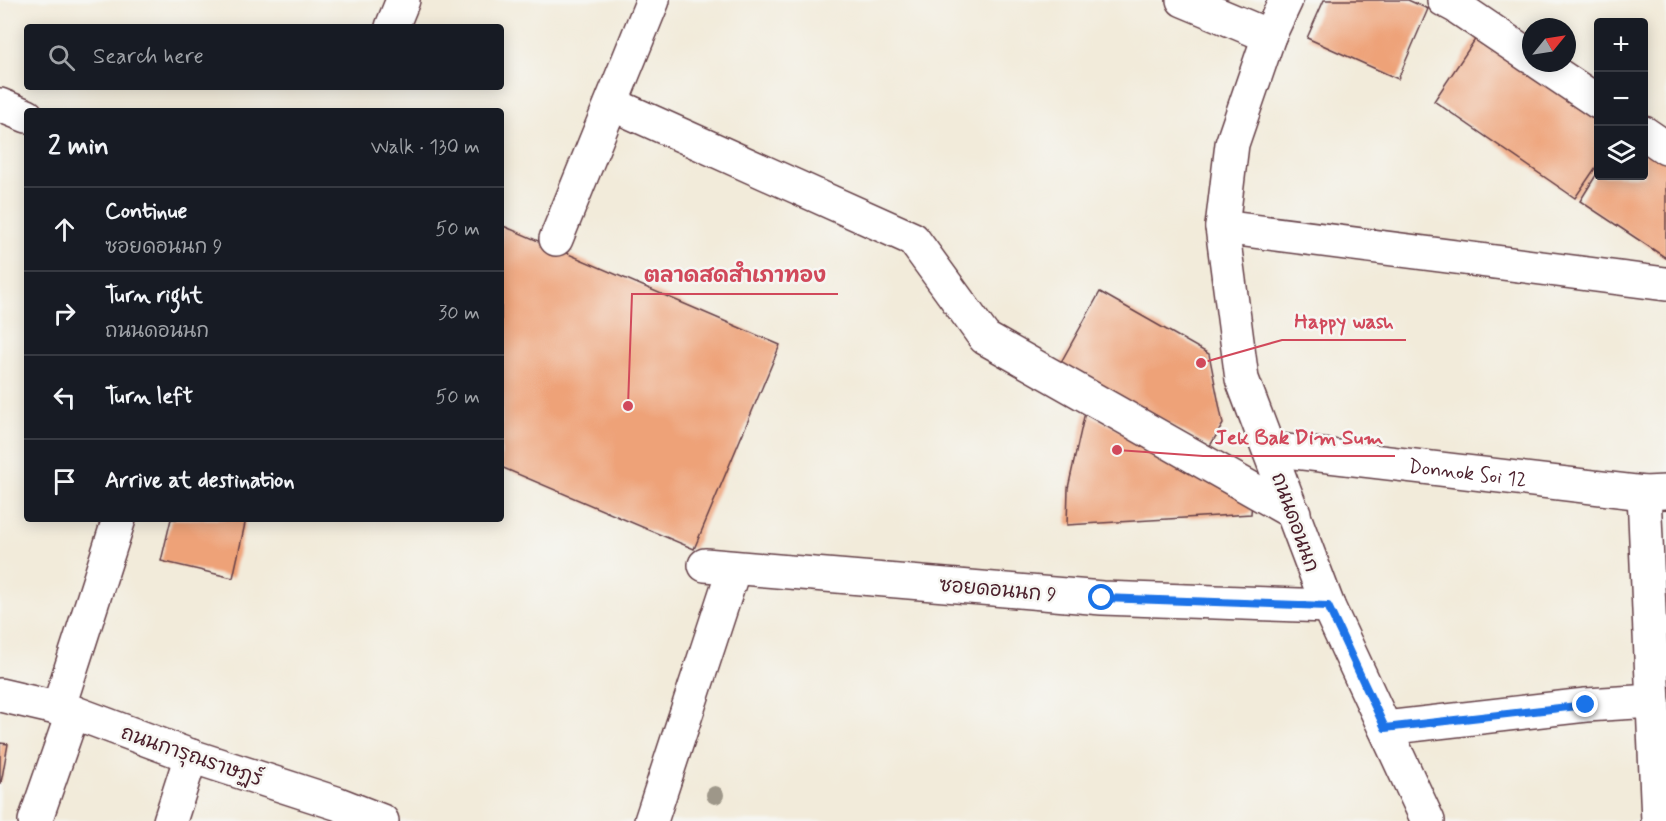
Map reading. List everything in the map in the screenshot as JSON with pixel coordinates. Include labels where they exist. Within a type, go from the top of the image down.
[{"type":"street","points":[[393,24],[403,0]]},
{"type":"street","points":[[556,239],[653,0]]},
{"type":"street","points":[[1183,0],[1269,36]]},
{"type":"street","name":"ถนนดอนนก","points":[[1286,0],[1269,36],[1232,144],[1222,227],[1242,379],[1328,606],[1428,821]]},
{"type":"street","points":[[1444,0],[1522,51]]},
{"type":"street","points":[[1554,72],[1594,99]]},
{"type":"street","points":[[612,104],[913,239],[985,338],[1294,513]]},
{"type":"street","points":[[0,105],[24,115]]},
{"type":"street","points":[[1648,136],[1666,148]]},
{"type":"street","points":[[1222,227],[1666,284]]},
{"type":"street","name":"Donnok Soi 12","points":[[1269,449],[1655,493]]},
{"type":"street","points":[[1655,493],[1653,701],[1658,821]]},
{"type":"street","points":[[35,821],[117,522]]},
{"type":"street","name":"ซอยดอนนก 9","points":[[651,821],[719,566],[1102,598],[1328,606]]},
{"type":"street","name":"ถนนการุณราษฏร์","points":[[0,696],[65,710],[191,756],[333,812],[382,821]]},
{"type":"street","points":[[1385,728],[1586,705],[1653,701]]},
{"type":"street","points":[[170,821],[191,756]]},
{"type":"building","points":[[1324,0],[1408,0],[1428,9],[1398,79],[1307,38]]},
{"type":"building","points":[[1478,35],[1522,65],[1522,72],[1533,72],[1594,113],[1594,170],[1575,198],[1434,101]]},
{"type":"building","points":[[1648,149],[1666,161],[1666,258],[1580,201],[1594,178],[1648,180]]},
{"type":"building","points":[[504,226],[780,345],[694,549],[504,468]]},
{"type":"building","points":[[1100,292],[1209,354],[1223,424],[1210,446],[1060,364]]},
{"type":"building","points":[[1085,412],[1252,500],[1251,514],[1067,525],[1068,488]]},
{"type":"building","points":[[170,522],[245,522],[233,578],[161,561]]},
{"type":"building","points":[[0,743],[8,744],[1,783],[0,783]]},
{"type":"place","name":"Happy wash","points":[[1201,363]]},
{"type":"place","name":"ตลาดสดสำเภาทอง","points":[[628,406]]},
{"type":"place","name":"Jek Bak Dim Sum","points":[[1117,450]]},
{"type":"route","points":[[1102,598],[1328,606],[1385,728],[1586,705]]}]
